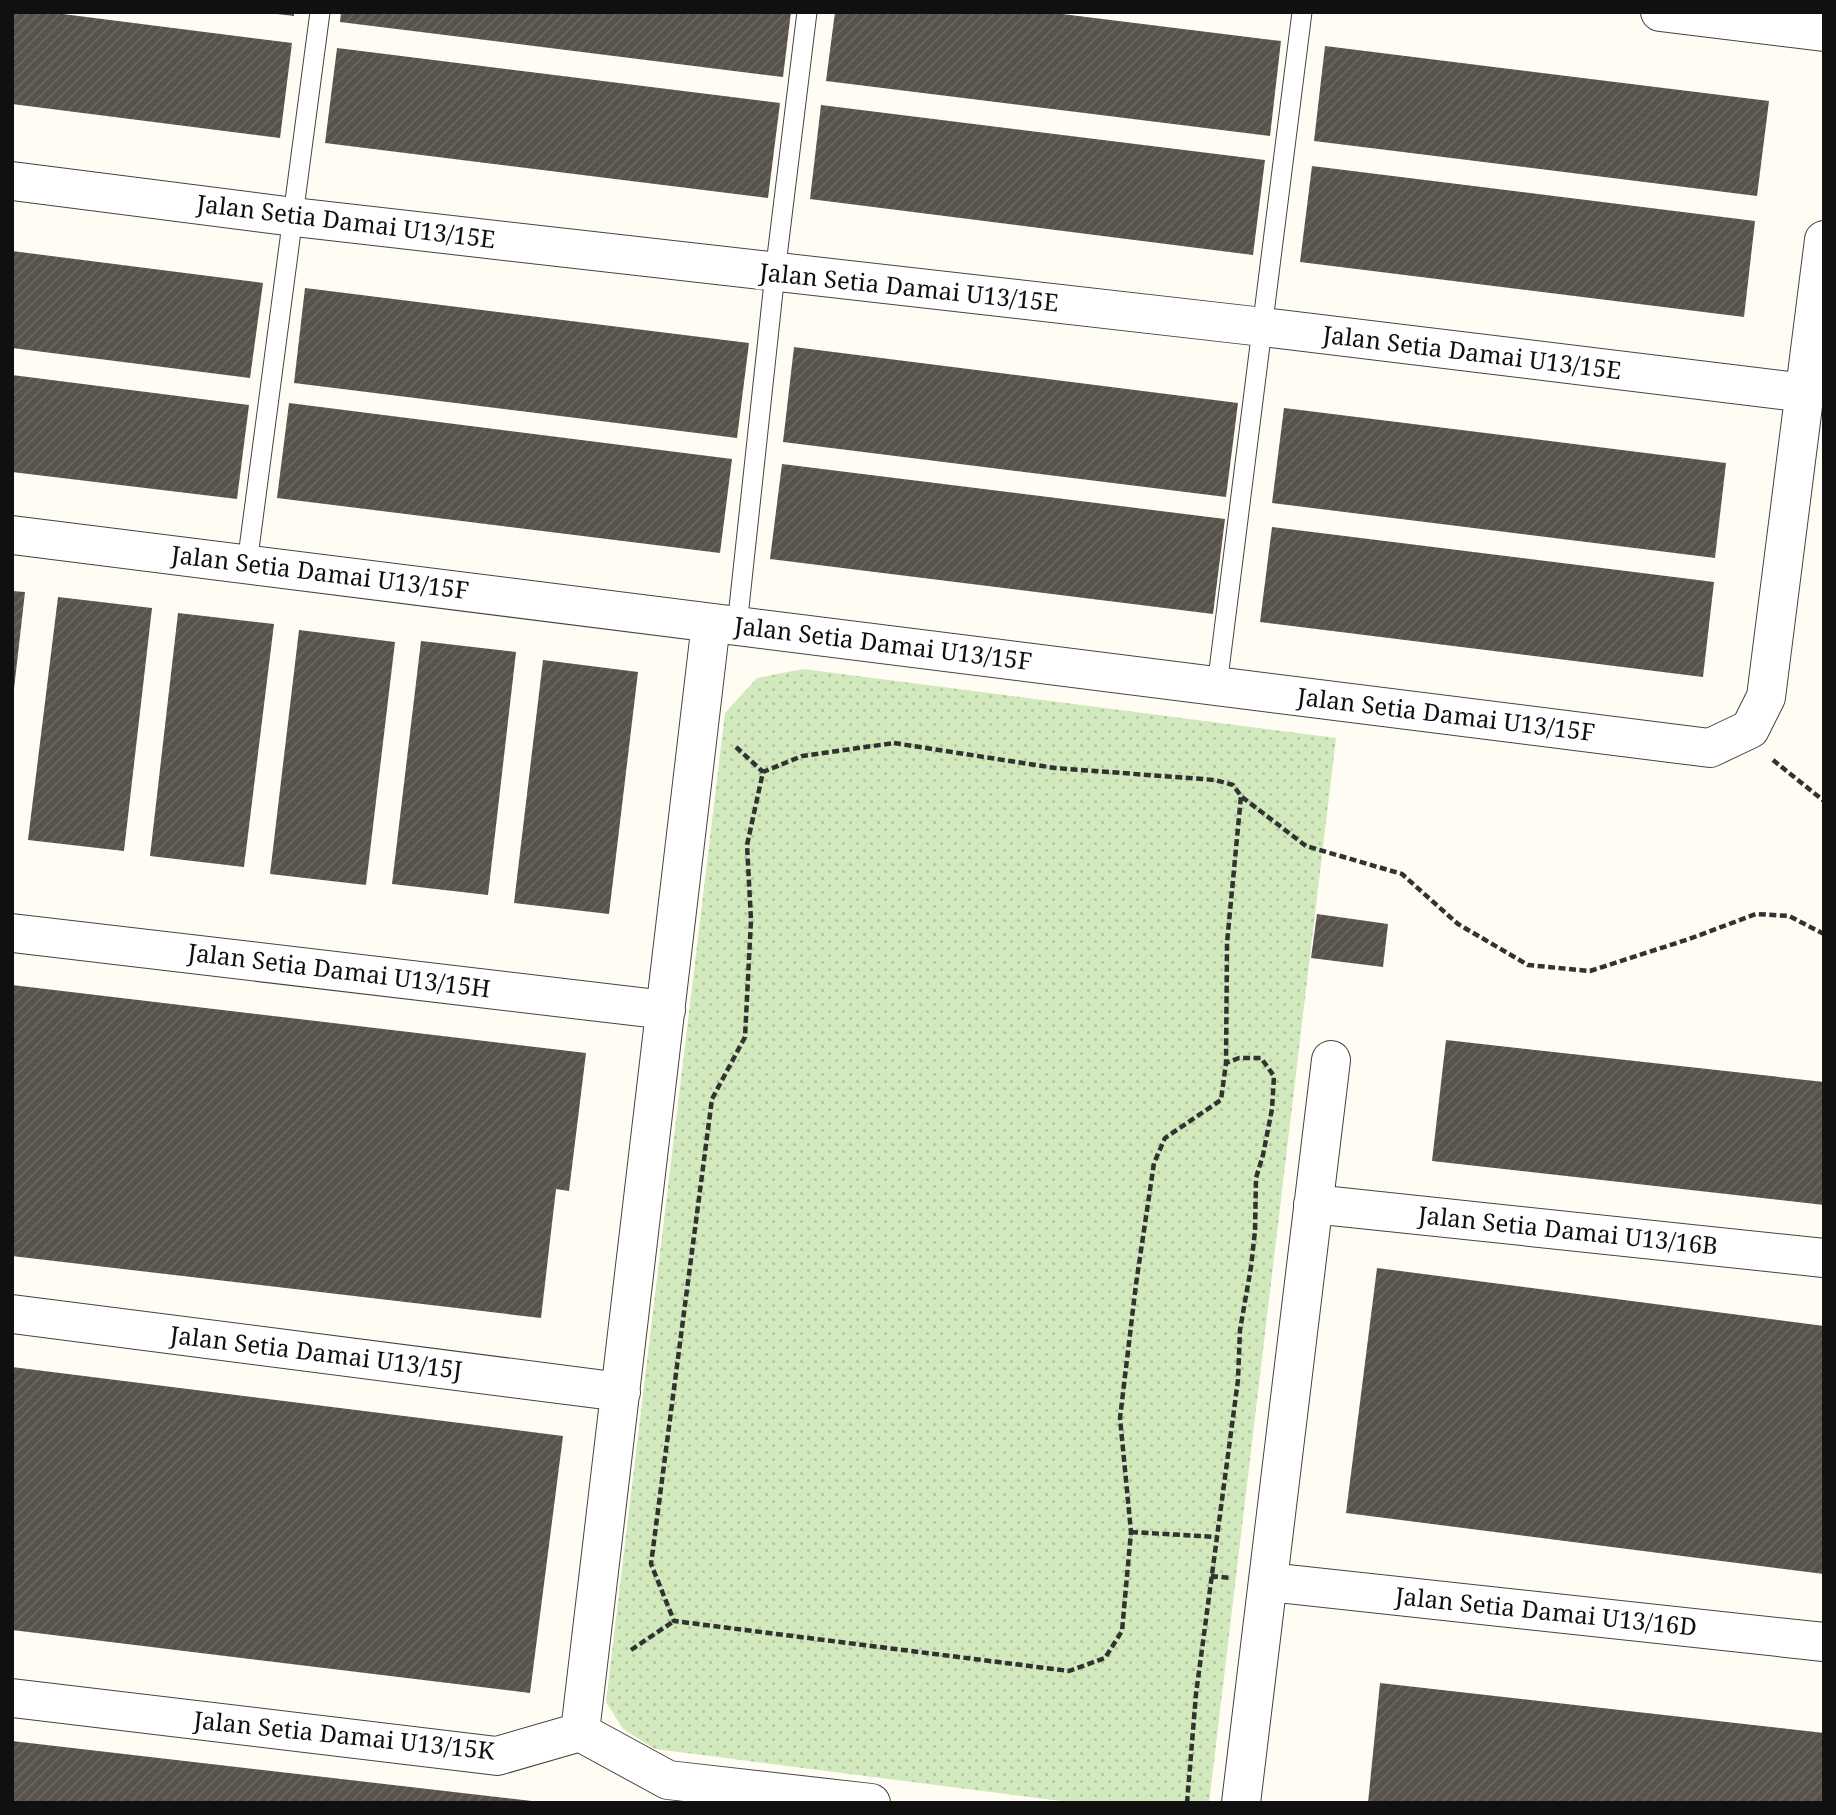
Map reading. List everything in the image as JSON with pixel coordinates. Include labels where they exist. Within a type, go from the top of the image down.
[{"type":"street","points":[[1660,12],[1824,32]]},
{"type":"street","name":"Jalan Setia Damai U13/15E","points":[[12,181],[294,217],[1263,327],[1806,393]]},
{"type":"street","points":[[1750,729],[1766,697],[1824,240]]},
{"type":"street","name":"Jalan Setia Damai U13/15F","points":[[12,535],[1710,748],[1750,729]]},
{"type":"street","points":[[724,624],[666,1010],[580,1732],[668,1780],[871,1803]]},
{"type":"street","name":"Jalan Setia Damai U13/15H","points":[[12,933],[666,1010]]},
{"type":"street","points":[[1241,1803],[1331,1060]]},
{"type":"street","name":"Jalan Setia Damai U13/16B","points":[[1313,1204],[1824,1258]]},
{"type":"street","name":"Jalan Setia Damai U13/15J","points":[[12,1314],[621,1392]]},
{"type":"street","name":"Jalan Setia Damai U13/16D","points":[[1268,1582],[1824,1642]]},
{"type":"street","name":"Jalan Setia Damai U13/15K","points":[[12,1698],[497,1756],[580,1732]]},
{"type":"lane","points":[[247,564],[320,12]]},
{"type":"lane","points":[[724,624],[775,273],[807,12]]},
{"type":"lane","points":[[1217,686],[1302,12]]},
{"type":"path","points":[[1750,729],[1775,762],[1824,802]]},
{"type":"path","points":[[1241,796],[1227,943],[1226,1063],[1221,1100],[1165,1138],[1154,1163],[1119,1418],[1131,1532],[1122,1631],[1105,1658],[1069,1671],[674,1621],[651,1564],[712,1099],[745,1037],[751,920],[747,845],[764,772],[802,756],[894,743],[1055,768],[1215,780],[1233,785],[1241,796],[1307,846],[1402,874],[1458,924],[1528,965],[1590,971],[1756,914],[1789,916],[1824,934]]},
{"type":"path","points":[[1187,1803],[1196,1694],[1238,1380],[1240,1330],[1252,1255],[1256,1178],[1272,1109],[1274,1076],[1261,1058],[1239,1058],[1226,1063]]},
{"type":"path","points":[[1131,1532],[1217,1537]]},
{"type":"green space","points":[[803,669],[1336,738],[1209,1803],[1076,1803],[655,1749],[623,1729],[606,1702],[725,713],[757,678]]},
{"type":"building","points":[[12,12],[47,12],[292,43],[280,138],[12,104]]},
{"type":"building","points":[[294,12],[294,16],[277,14]]},
{"type":"building","points":[[341,12],[791,12],[783,77],[340,22]]},
{"type":"building","points":[[835,12],[1046,12],[1281,41],[1270,136],[826,81]]},
{"type":"building","points":[[1325,46],[1769,101],[1757,196],[1314,141]]},
{"type":"building","points":[[337,48],[780,103],[768,198],[325,143]]},
{"type":"building","points":[[821,105],[1265,160],[1253,255],[810,199]]},
{"type":"building","points":[[1312,166],[1755,221],[1744,317],[1300,262]]},
{"type":"building","points":[[12,251],[263,283],[250,378],[12,348]]},
{"type":"building","points":[[305,288],[749,343],[737,438],[294,383]]},
{"type":"building","points":[[794,347],[1238,403],[1226,497],[783,442]]},
{"type":"building","points":[[12,375],[249,405],[237,499],[12,472]]},
{"type":"building","points":[[289,403],[732,459],[720,553],[277,498]]},
{"type":"building","points":[[1284,408],[1726,463],[1715,558],[1272,503]]},
{"type":"building","points":[[782,464],[1225,519],[1213,614],[770,559]]},
{"type":"building","points":[[1272,527],[1714,582],[1703,677],[1260,622]]},
{"type":"building","points":[[12,591],[25,592],[14,689],[12,689]]},
{"type":"building","points":[[58,597],[152,608],[124,851],[28,840]]},
{"type":"building","points":[[178,613],[274,624],[244,867],[150,856]]},
{"type":"building","points":[[299,630],[395,642],[366,885],[270,874]]},
{"type":"building","points":[[421,641],[516,652],[488,895],[392,884]]},
{"type":"building","points":[[543,660],[638,672],[609,914],[514,903]]},
{"type":"building","points":[[1317,914],[1388,924],[1383,967],[1311,958]]},
{"type":"building","points":[[12,985],[586,1053],[569,1191],[556,1189],[541,1318],[12,1256]]},
{"type":"building","points":[[1446,1040],[1824,1082],[1824,1205],[1432,1161]]},
{"type":"building","points":[[1377,1268],[1824,1326],[1824,1574],[1346,1513]]},
{"type":"building","points":[[12,1367],[563,1436],[530,1693],[12,1630]]},
{"type":"building","points":[[1380,1683],[1824,1733],[1824,1803],[1368,1803]]},
{"type":"building","points":[[12,1741],[532,1801],[532,1803],[12,1803]]}]
